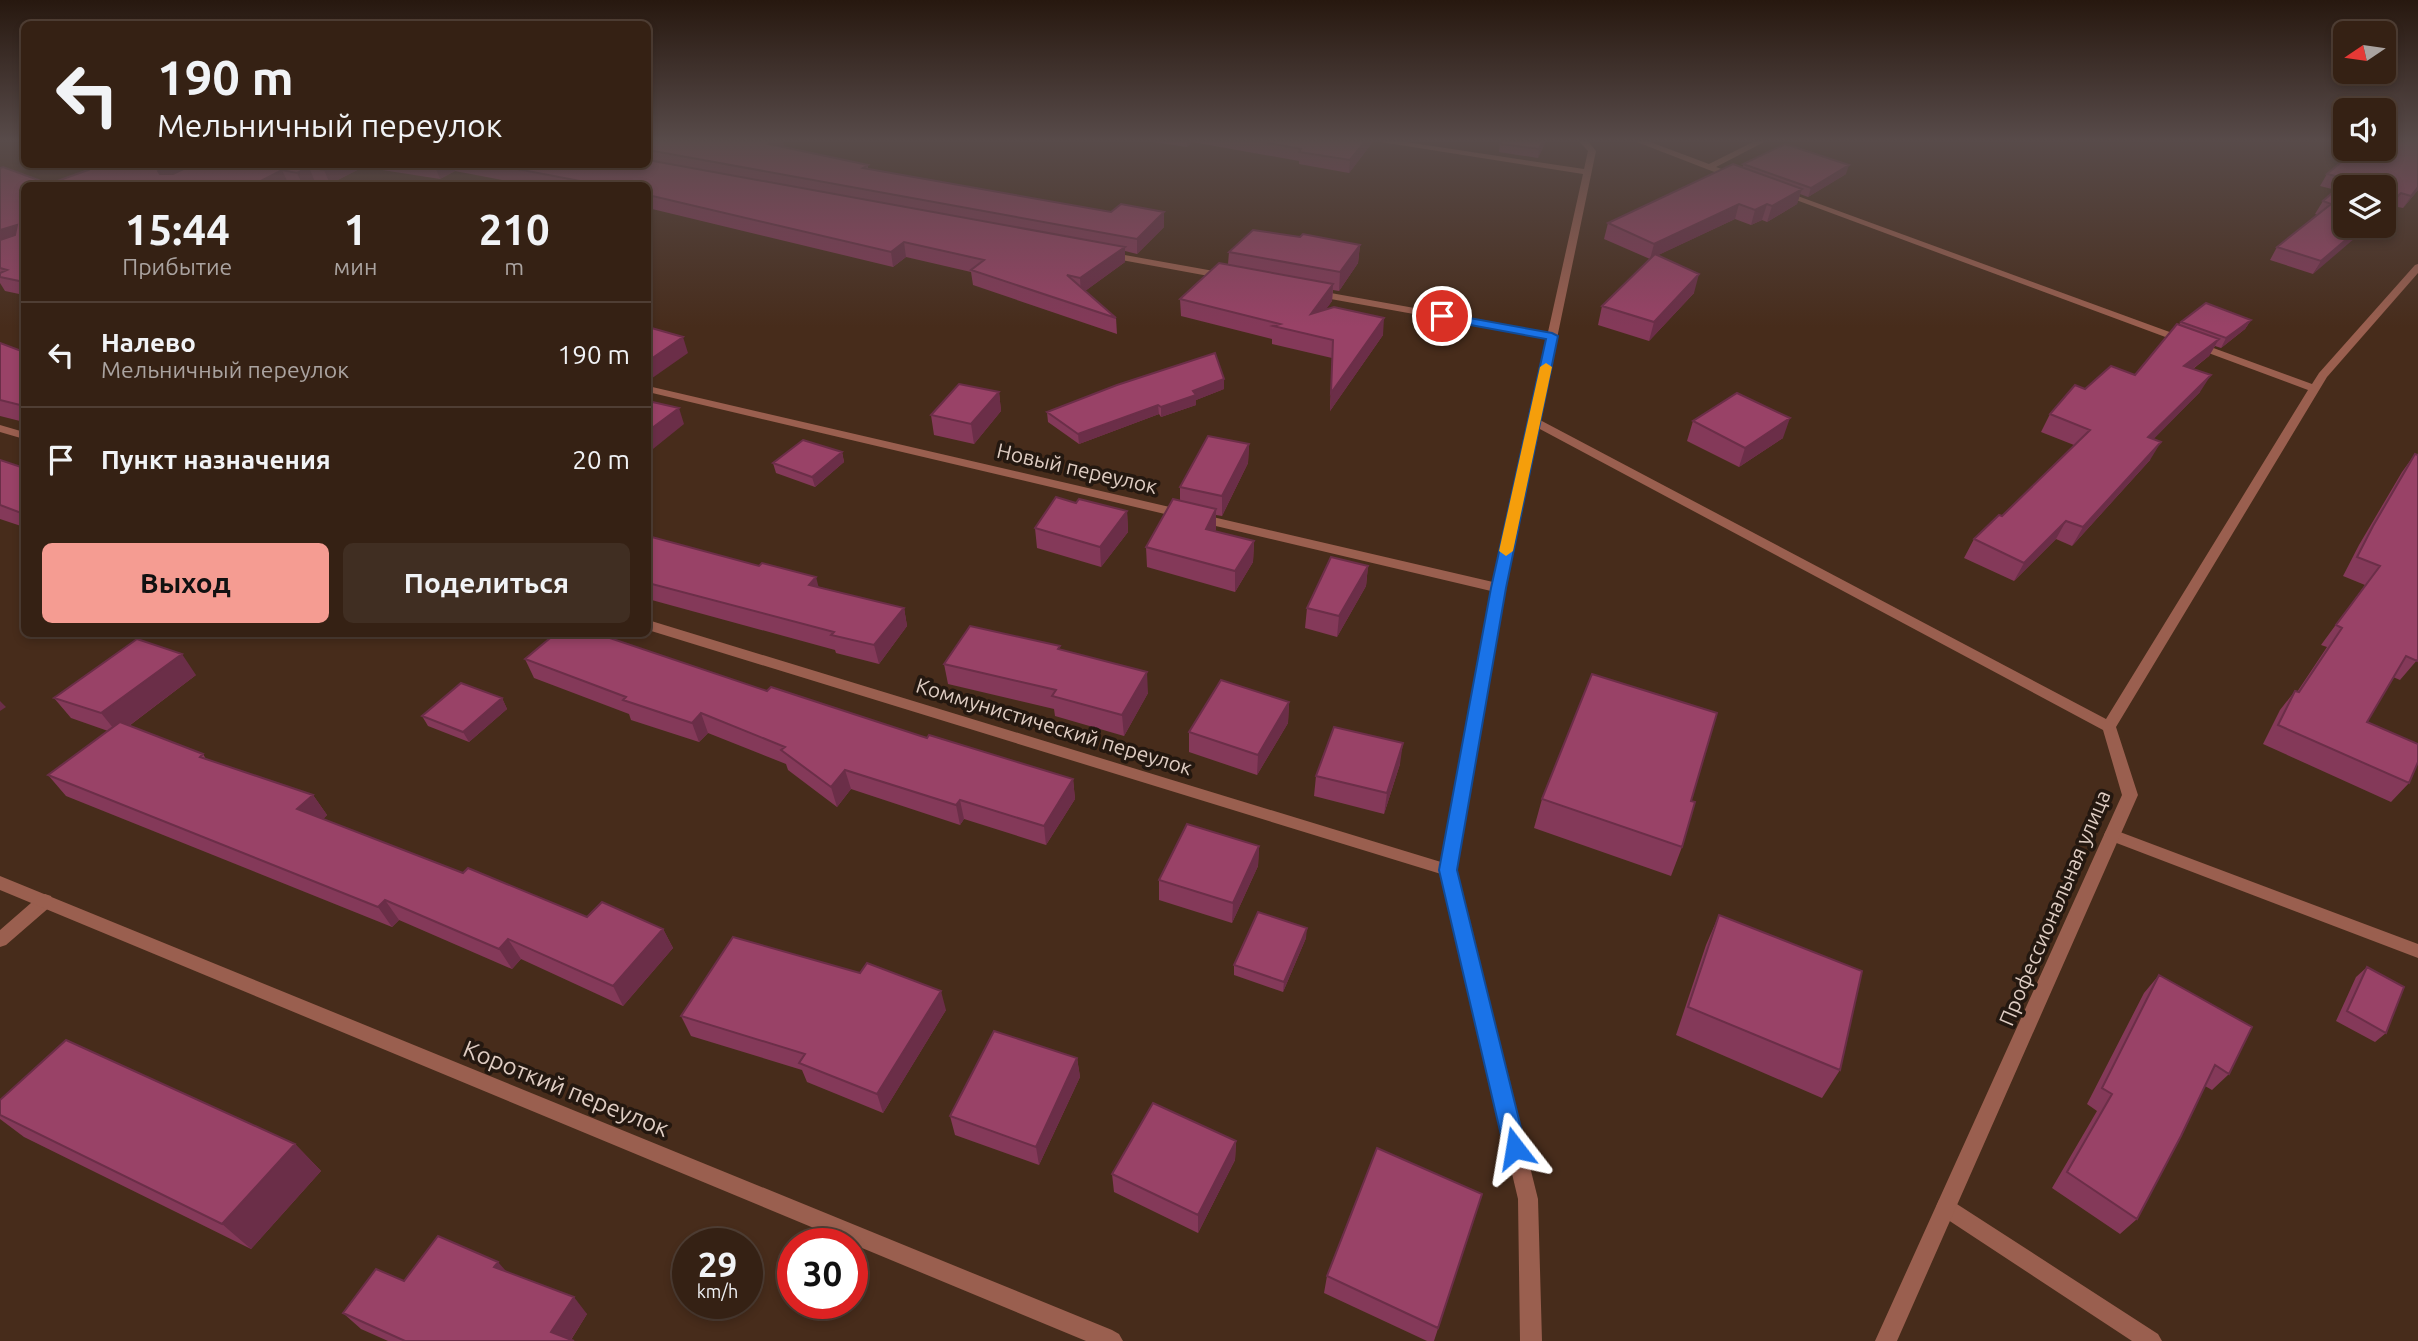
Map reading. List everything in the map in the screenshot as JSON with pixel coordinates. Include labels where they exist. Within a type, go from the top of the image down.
[{"type":"street","points":[[1531,1341],[1528,1199],[1448,870],[1498,588],[1582,202]]},
{"type":"street","points":[[1803,202],[2315,389]]},
{"type":"street","points":[[1098,253],[1236,278]]},
{"type":"street","points":[[1534,421],[2109,727],[2323,374],[2418,268]]},
{"type":"street","points":[[1305,291],[1552,336]]},
{"type":"street","name":"Новый переулок","points":[[651,390],[1498,588]]},
{"type":"street","points":[[0,428],[21,435]]},
{"type":"street","name":"Коммунистический переулок","points":[[651,626],[1448,870]]},
{"type":"street","name":"Профессиональная улица","points":[[1886,1341],[2130,795],[2109,727]]},
{"type":"street","points":[[2112,835],[2418,951]]},
{"type":"street","name":"Короткий переулок","points":[[0,883],[1112,1341]]},
{"type":"street","points":[[0,940],[45,901]]},
{"type":"street","points":[[1946,1207],[2151,1341]]},
{"type":"building","points":[[0,202],[21,202],[21,281],[0,277],[0,273],[7,270],[0,268],[0,240],[15,235],[17,225],[0,230]]},
{"type":"building","points":[[676,202],[876,202],[1125,247],[1080,278],[1067,275],[1116,318],[971,270],[984,260],[904,242],[891,252]]},
{"type":"building","points":[[931,202],[1052,202],[1111,212],[1121,204],[1164,212],[1137,239]]},
{"type":"building","points":[[1653,202],[1780,202],[1755,210],[1739,204],[1654,244],[1608,223]]},
{"type":"building","points":[[2325,202],[2333,202],[2333,238],[2348,238],[2321,261],[2277,247],[2331,204]]},
{"type":"building","points":[[1253,230],[1300,237],[1303,234],[1360,245],[1340,272],[1229,252]]},
{"type":"building","points":[[1655,254],[1699,274],[1654,322],[1602,306]]},
{"type":"building","points":[[1219,263],[1333,284],[1311,314],[1334,307],[1384,318],[1331,393],[1333,340],[1180,299]]},
{"type":"building","points":[[2206,303],[2251,320],[2226,338],[2181,322]]},
{"type":"building","points":[[2177,324],[2219,339],[2184,366],[2211,375],[2148,437],[2161,442],[2083,527],[2066,521],[2024,563],[1974,539],[1999,515],[2002,516],[2090,430],[2050,414],[2075,385],[2085,389],[2111,366],[2135,375]]},
{"type":"building","points":[[651,328],[683,337],[651,359]]},
{"type":"building","points":[[0,343],[21,351],[21,405],[0,400]]},
{"type":"building","points":[[1215,353],[1224,379],[1193,391],[1196,395],[1161,407],[1158,405],[1078,434],[1047,412],[1117,385]]},
{"type":"building","points":[[959,384],[999,392],[971,424],[931,415]]},
{"type":"building","points":[[1737,393],[1790,418],[1745,448],[1693,421]]},
{"type":"building","points":[[651,402],[679,408],[651,429]]},
{"type":"building","points":[[1208,436],[1249,444],[1222,496],[1180,487]]},
{"type":"building","points":[[803,440],[842,452],[812,477],[773,463]]},
{"type":"building","points":[[2415,454],[2418,455],[2418,659],[2417,661],[2406,656],[2367,722],[2418,744],[2418,762],[2409,783],[2278,725],[2295,691],[2299,692],[2342,628],[2336,625],[2380,566],[2357,557]]},
{"type":"building","points":[[0,460],[21,467],[21,513],[0,505]]},
{"type":"building","points":[[1056,497],[1076,503],[1079,499],[1127,511],[1100,547],[1035,528]]},
{"type":"building","points":[[1173,499],[1216,509],[1206,529],[1254,541],[1235,571],[1146,547]]},
{"type":"building","points":[[651,537],[759,566],[762,563],[816,577],[809,585],[904,608],[874,645],[831,635],[834,632],[651,584]]},
{"type":"building","points":[[1331,557],[1368,566],[1339,616],[1307,608]]},
{"type":"building","points":[[970,626],[1060,646],[1058,649],[1147,672],[1122,715],[1052,696],[1056,690],[944,664]]},
{"type":"building","points":[[551,637],[607,637],[767,691],[771,687],[927,738],[929,735],[1073,779],[1044,826],[960,800],[956,805],[845,770],[831,787],[781,750],[785,747],[701,713],[692,723],[623,700],[626,697],[525,659]]},
{"type":"building","points":[[137,639],[182,654],[101,713],[54,698]]},
{"type":"building","points":[[1592,674],[1717,713],[1691,801],[1695,802],[1682,847],[1542,799]]},
{"type":"building","points":[[1221,680],[1289,702],[1258,755],[1189,732]]},
{"type":"building","points":[[461,683],[502,698],[463,732],[422,716]]},
{"type":"building","points":[[120,722],[203,754],[200,757],[313,795],[297,809],[463,873],[468,868],[587,917],[602,902],[663,929],[613,986],[508,939],[499,949],[385,900],[378,907],[48,775]]},
{"type":"building","points":[[1334,727],[1403,743],[1387,793],[1316,776]]},
{"type":"building","points":[[1187,824],[1259,846],[1233,903],[1159,880]]},
{"type":"building","points":[[1258,912],[1307,928],[1284,982],[1234,965]]},
{"type":"building","points":[[1719,915],[1862,971],[1840,1070],[1688,1007]]},
{"type":"building","points":[[733,937],[860,973],[867,963],[941,991],[877,1094],[799,1063],[805,1054],[681,1016]]},
{"type":"building","points":[[2367,967],[2404,987],[2386,1033],[2347,1011]]},
{"type":"building","points":[[2159,975],[2252,1027],[2229,1074],[2215,1065],[2137,1219],[2067,1172],[2112,1094],[2102,1088]]},
{"type":"building","points":[[994,1031],[1077,1058],[1036,1147],[950,1116]]},
{"type":"building","points":[[66,1040],[295,1144],[222,1224],[0,1115],[0,1100]]},
{"type":"building","points":[[1153,1103],[1236,1141],[1198,1215],[1112,1174]]},
{"type":"building","points":[[1377,1148],[1482,1194],[1438,1328],[1327,1276]]},
{"type":"building","points":[[438,1236],[498,1262],[494,1267],[574,1297],[551,1332],[574,1341],[405,1341],[343,1313],[376,1269],[404,1281]]},
{"type":"slow traffic","points":[[1506,551],[1546,367]]},
{"type":"route","points":[[1442,316],[1552,336],[1498,588],[1448,870],[1515,1148]]}]
